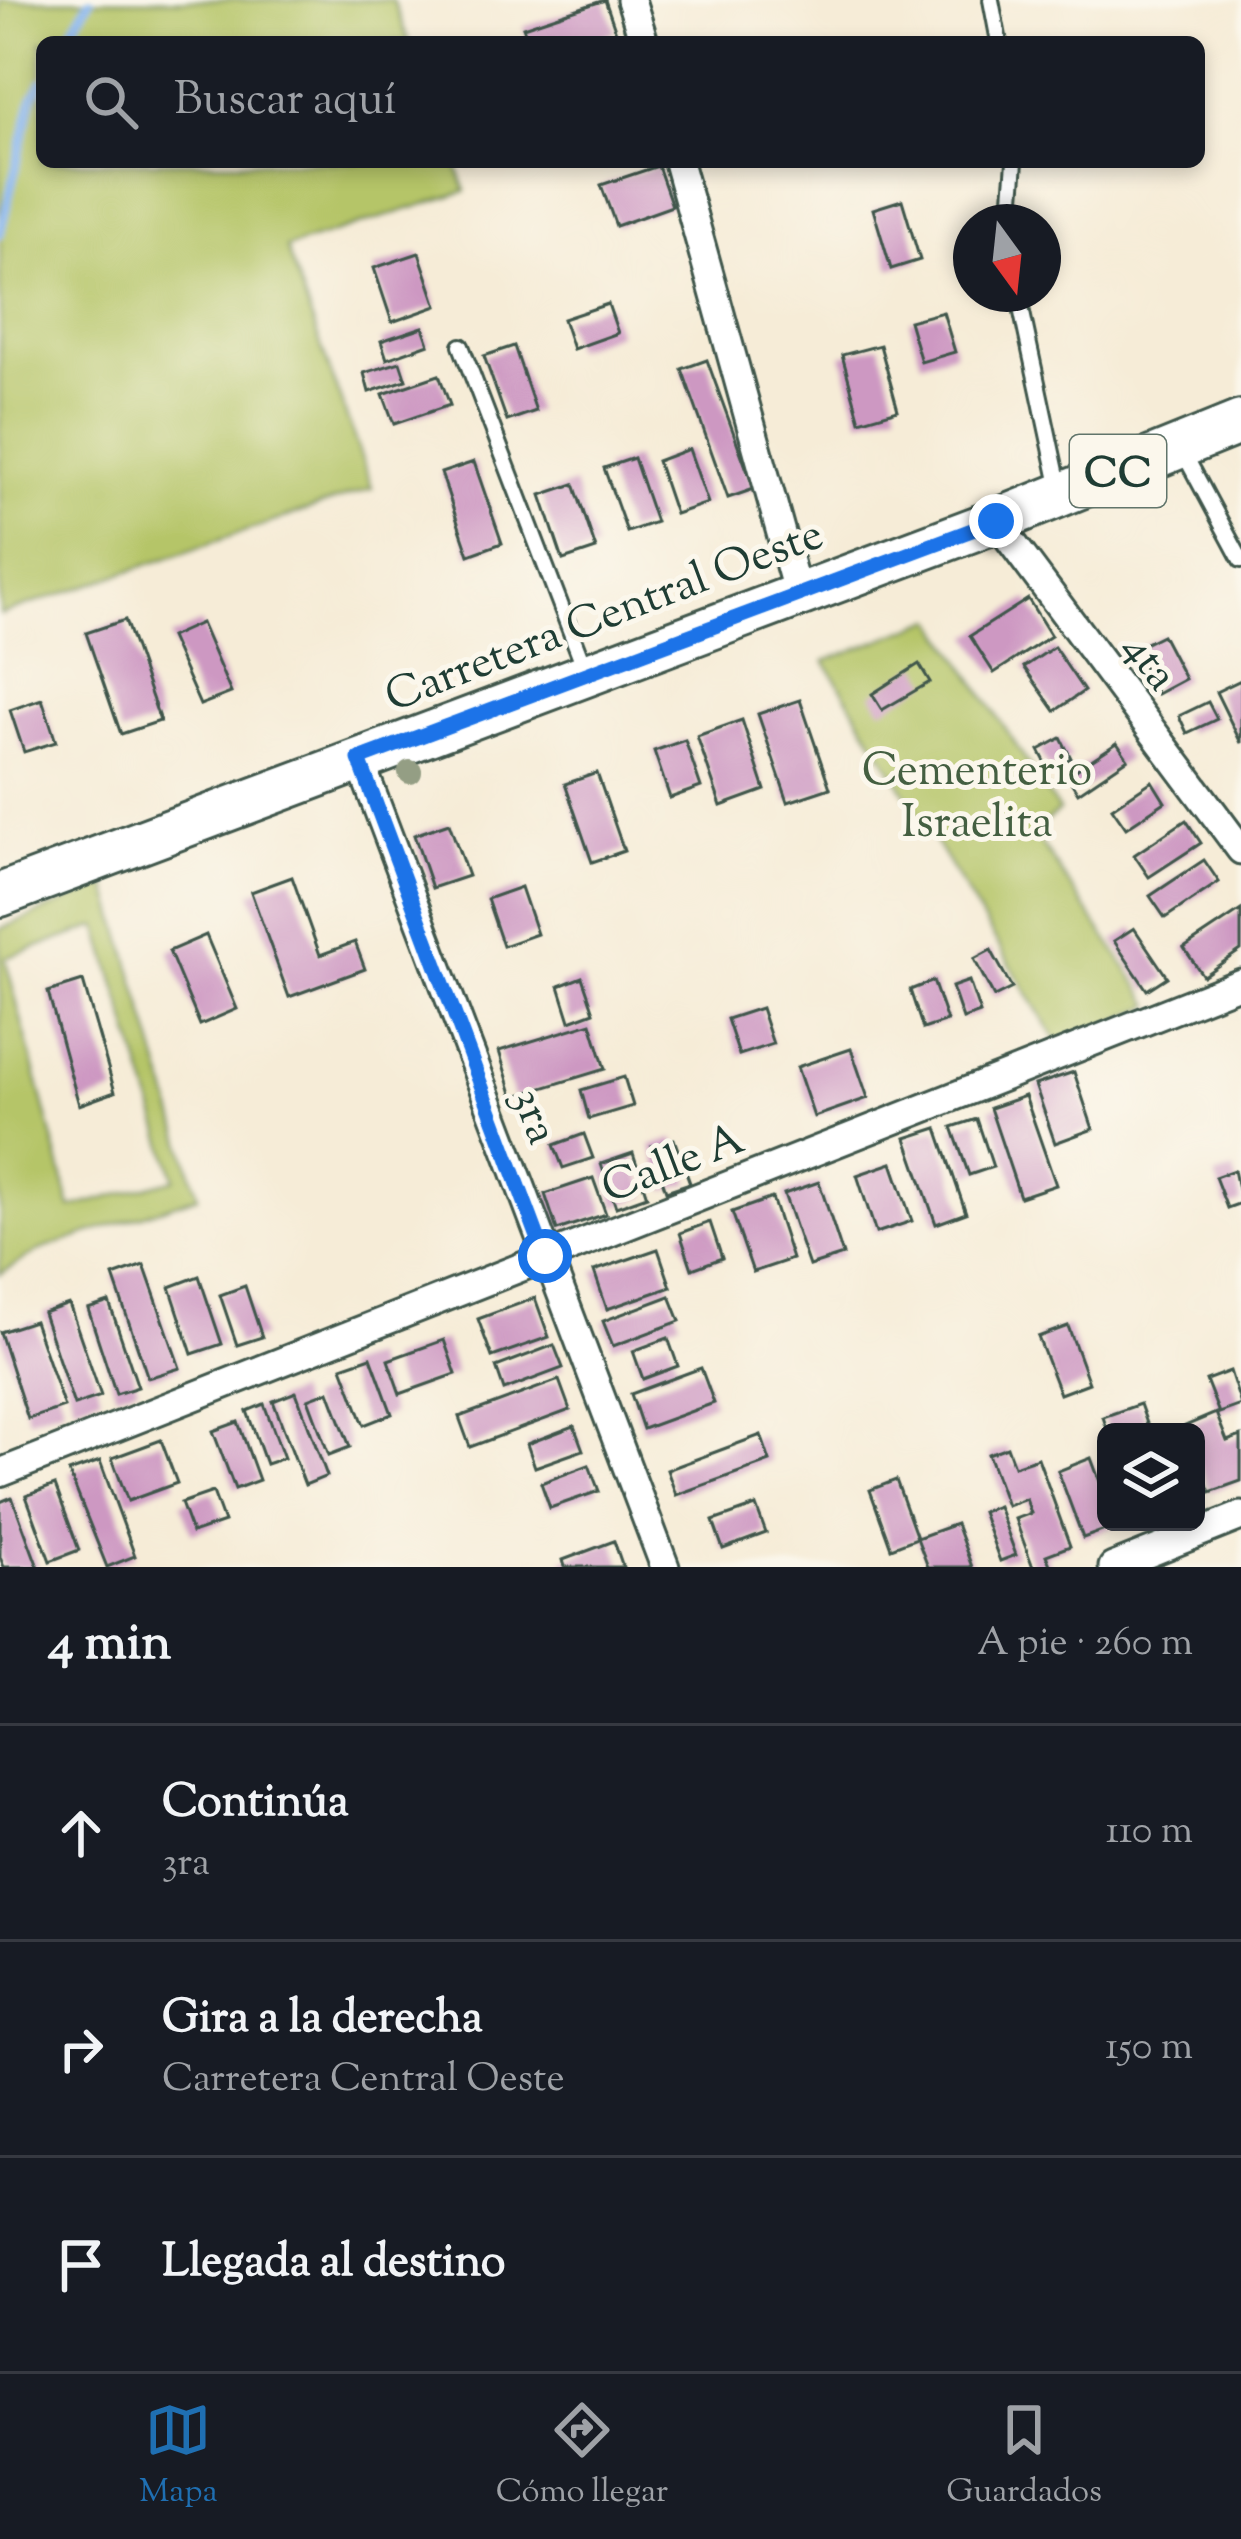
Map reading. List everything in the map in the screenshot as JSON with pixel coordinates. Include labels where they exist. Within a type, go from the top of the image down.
[{"type":"main road","name":"Carretera Central Oeste","points":[[0,895],[797,591],[996,521],[1241,422]]},
{"type":"street","points":[[631,0],[642,36]]},
{"type":"street","points":[[680,168],[797,591]]},
{"type":"street","name":"4ta","points":[[996,521],[1241,850]]},
{"type":"street","name":"3ra","points":[[359,759],[664,1567]]},
{"type":"street","name":"Calle A","points":[[0,1473],[1241,983]]},
{"type":"street","points":[[1113,1567],[1241,1516]]},
{"type":"lane","points":[[991,0],[999,36]]},
{"type":"lane","points":[[1012,204],[1014,168]]},
{"type":"lane","points":[[1022,312],[1061,495]]},
{"type":"lane","points":[[461,346],[587,673]]},
{"type":"lane","points":[[1180,445],[1241,560]]},
{"type":"green space","points":[[0,0],[393,0],[407,36],[36,36],[36,168],[457,168],[466,191],[286,248],[372,488],[0,615]]},
{"type":"green space","name":"Cementerio Israelita","points":[[934,619],[1059,811],[1033,832],[1152,1005],[1060,1046],[825,661]]},
{"type":"green space","points":[[107,885],[198,1196],[40,1250],[0,1274],[0,929]],"holes":[[[98,926],[175,1179],[71,1208],[5,958]]]},
{"type":"building","points":[[605,0],[616,32],[527,36],[523,27]]},
{"type":"building","points":[[659,168],[672,206],[616,226],[601,185]]},
{"type":"building","points":[[902,200],[920,260],[891,269],[873,209]]},
{"type":"building","points":[[419,253],[437,306],[392,322],[374,268]]},
{"type":"building","points":[[608,304],[618,333],[573,349],[563,319]]},
{"type":"building","points":[[943,312],[955,352],[921,362],[909,321]]},
{"type":"building","points":[[423,327],[429,344],[387,359],[381,341]]},
{"type":"building","points":[[880,345],[898,410],[860,421],[842,355]]},
{"type":"building","points":[[514,346],[536,411],[507,421],[484,356]]},
{"type":"building","points":[[707,360],[754,489],[728,498],[682,369]]},
{"type":"building","points":[[400,362],[406,380],[369,392],[364,373]]},
{"type":"building","points":[[439,375],[450,405],[394,424],[383,394]]},
{"type":"building","points":[[689,449],[708,503],[675,514],[657,461]]},
{"type":"building","points":[[634,458],[656,522],[627,532],[604,468]]},
{"type":"building","points":[[474,462],[502,543],[469,555],[441,473]]},
{"type":"building","points":[[574,484],[596,549],[563,560],[541,495]]},
{"type":"building","points":[[1028,599],[1051,636],[994,673],[970,636]]},
{"type":"building","points":[[125,620],[160,721],[121,734],[86,633]]},
{"type":"building","points":[[201,623],[231,693],[200,705],[170,637]]},
{"type":"building","points":[[1162,635],[1185,679],[1157,694],[1134,649]]},
{"type":"building","points":[[1054,647],[1084,691],[1055,711],[1024,667]]},
{"type":"building","points":[[919,664],[930,682],[882,710],[872,694]]},
{"type":"building","points":[[1241,680],[1241,743],[1216,692]]},
{"type":"building","points":[[42,699],[56,742],[24,752],[10,710]]},
{"type":"building","points":[[800,700],[830,788],[788,802],[758,714]]},
{"type":"building","points":[[1208,702],[1217,719],[1187,733],[1179,716]]},
{"type":"building","points":[[742,720],[765,790],[721,806],[697,736]]},
{"type":"building","points":[[1061,738],[1071,758],[1049,769],[1039,750]]},
{"type":"building","points":[[685,740],[701,787],[670,798],[654,751]]},
{"type":"building","points":[[1117,743],[1128,759],[1078,793],[1067,776]]},
{"type":"building","points":[[597,773],[624,851],[592,862],[565,784]]},
{"type":"building","points":[[1152,781],[1165,802],[1126,828],[1112,808]]},
{"type":"building","points":[[1186,820],[1201,843],[1149,877],[1134,855]]},
{"type":"building","points":[[449,823],[468,876],[432,888],[414,835]]},
{"type":"building","points":[[1204,860],[1219,882],[1165,918],[1150,896]]},
{"type":"building","points":[[292,877],[320,955],[355,942],[365,969],[289,997],[251,892]]},
{"type":"building","points":[[521,887],[537,934],[503,946],[487,899]]},
{"type":"building","points":[[1241,910],[1241,950],[1203,976],[1184,948]]},
{"type":"building","points":[[1134,928],[1167,977],[1147,990],[1114,941]]},
{"type":"building","points":[[206,935],[237,1009],[200,1025],[169,951]]},
{"type":"building","points":[[991,950],[1012,988],[994,997],[974,959]]},
{"type":"building","points":[[582,977],[594,1012],[570,1021],[559,986]]},
{"type":"building","points":[[83,981],[115,1092],[79,1105],[48,992]]},
{"type":"building","points":[[933,981],[947,1021],[923,1029],[910,990]]},
{"type":"building","points":[[969,981],[980,1013],[963,1019],[952,987]]},
{"type":"building","points":[[761,1008],[773,1044],[739,1055],[727,1019]]},
{"type":"building","points":[[591,1023],[605,1069],[513,1097],[499,1051]]},
{"type":"building","points":[[851,1049],[868,1098],[814,1117],[797,1067]]},
{"type":"building","points":[[1074,1072],[1093,1129],[1055,1143],[1035,1085]]},
{"type":"building","points":[[624,1077],[633,1106],[589,1119],[581,1090]]},
{"type":"building","points":[[1025,1096],[1056,1185],[1020,1197],[990,1108]]},
{"type":"building","points":[[977,1119],[993,1167],[969,1175],[952,1127]]},
{"type":"building","points":[[937,1128],[966,1213],[936,1224],[906,1138]]},
{"type":"building","points":[[584,1134],[593,1158],[563,1168],[554,1145]]},
{"type":"building","points":[[674,1139],[690,1183],[666,1191],[651,1146]]},
{"type":"building","points":[[633,1153],[647,1196],[616,1207],[601,1164]]},
{"type":"building","points":[[892,1163],[912,1221],[876,1233],[857,1175]]},
{"type":"building","points":[[1234,1170],[1241,1203],[1227,1208],[1215,1177]]},
{"type":"building","points":[[593,1178],[606,1214],[557,1230],[545,1194]]},
{"type":"building","points":[[819,1182],[843,1255],[809,1266],[784,1194]]},
{"type":"building","points":[[772,1198],[792,1259],[753,1272],[732,1212]]},
{"type":"building","points":[[710,1222],[722,1258],[692,1269],[680,1233]]},
{"type":"building","points":[[658,1249],[671,1287],[607,1309],[594,1271]]},
{"type":"building","points":[[144,1265],[180,1368],[148,1378],[113,1276]]},
{"type":"building","points":[[199,1276],[222,1344],[192,1354],[170,1287]]},
{"type":"building","points":[[245,1286],[262,1337],[237,1345],[220,1295]]},
{"type":"building","points":[[670,1296],[680,1321],[613,1346],[603,1321]]},
{"type":"building","points":[[535,1298],[549,1337],[492,1357],[478,1319]]},
{"type":"building","points":[[109,1302],[138,1387],[116,1394],[88,1309]]},
{"type":"building","points":[[69,1304],[101,1396],[74,1405],[43,1313]]},
{"type":"building","points":[[34,1321],[64,1407],[28,1419],[0,1332]]},
{"type":"building","points":[[1068,1326],[1089,1383],[1060,1394],[1038,1337]]},
{"type":"building","points":[[668,1338],[678,1366],[643,1379],[633,1351]]},
{"type":"building","points":[[444,1340],[456,1374],[400,1394],[388,1360]]},
{"type":"building","points":[[554,1345],[563,1368],[504,1390],[496,1367]]},
{"type":"building","points":[[371,1357],[392,1414],[364,1425],[342,1367]]},
{"type":"building","points":[[701,1368],[714,1403],[643,1429],[631,1394]]},
{"type":"building","points":[[1230,1371],[1241,1405],[1219,1413],[1206,1380]]},
{"type":"building","points":[[559,1380],[570,1410],[470,1447],[459,1417]]},
{"type":"building","points":[[329,1391],[350,1447],[329,1455],[308,1399]]},
{"type":"building","points":[[296,1392],[327,1476],[305,1485],[273,1401]]},
{"type":"building","points":[[264,1404],[284,1458],[266,1464],[247,1411]]},
{"type":"building","points":[[1140,1404],[1147,1423],[1105,1423],[1103,1417]]},
{"type":"building","points":[[1216,1413],[1227,1441],[1241,1436],[1241,1481],[1210,1492],[1205,1479],[1205,1423],[1192,1423]]},
{"type":"building","points":[[238,1422],[259,1480],[235,1489],[213,1431]]},
{"type":"building","points":[[574,1426],[583,1450],[535,1467],[527,1444]]},
{"type":"building","points":[[761,1435],[770,1461],[676,1495],[667,1470]]},
{"type":"building","points":[[161,1440],[177,1483],[128,1501],[112,1458]]},
{"type":"building","points":[[1007,1447],[1014,1466],[1038,1458],[1070,1546],[1046,1555],[1051,1567],[1033,1567],[1015,1519],[1031,1513],[1026,1499],[1007,1506],[988,1454]]},
{"type":"building","points":[[1091,1458],[1097,1474],[1097,1531],[1102,1531],[1083,1538],[1058,1471]]},
{"type":"building","points":[[100,1461],[135,1556],[107,1567],[69,1472]]},
{"type":"building","points":[[589,1465],[599,1491],[550,1508],[541,1483]]},
{"type":"building","points":[[896,1480],[917,1538],[891,1548],[870,1490]]},
{"type":"building","points":[[55,1485],[79,1550],[50,1561],[26,1496]]},
{"type":"building","points":[[213,1492],[224,1522],[192,1533],[181,1503]]},
{"type":"building","points":[[12,1497],[38,1567],[4,1567],[0,1557],[0,1502]]},
{"type":"building","points":[[756,1506],[766,1533],[723,1549],[713,1521]]},
{"type":"building","points":[[998,1506],[1016,1555],[1000,1561],[982,1512]]},
{"type":"building","points":[[956,1524],[972,1567],[928,1567],[917,1538]]},
{"type":"building","points":[[614,1541],[623,1567],[565,1567],[563,1560]]},
{"type":"waterway","points":[[69,36],[90,0]]},
{"type":"waterway","points":[[0,234],[36,92]]},
{"type":"route","points":[[545,1256],[359,759],[797,591],[996,521]]}]
